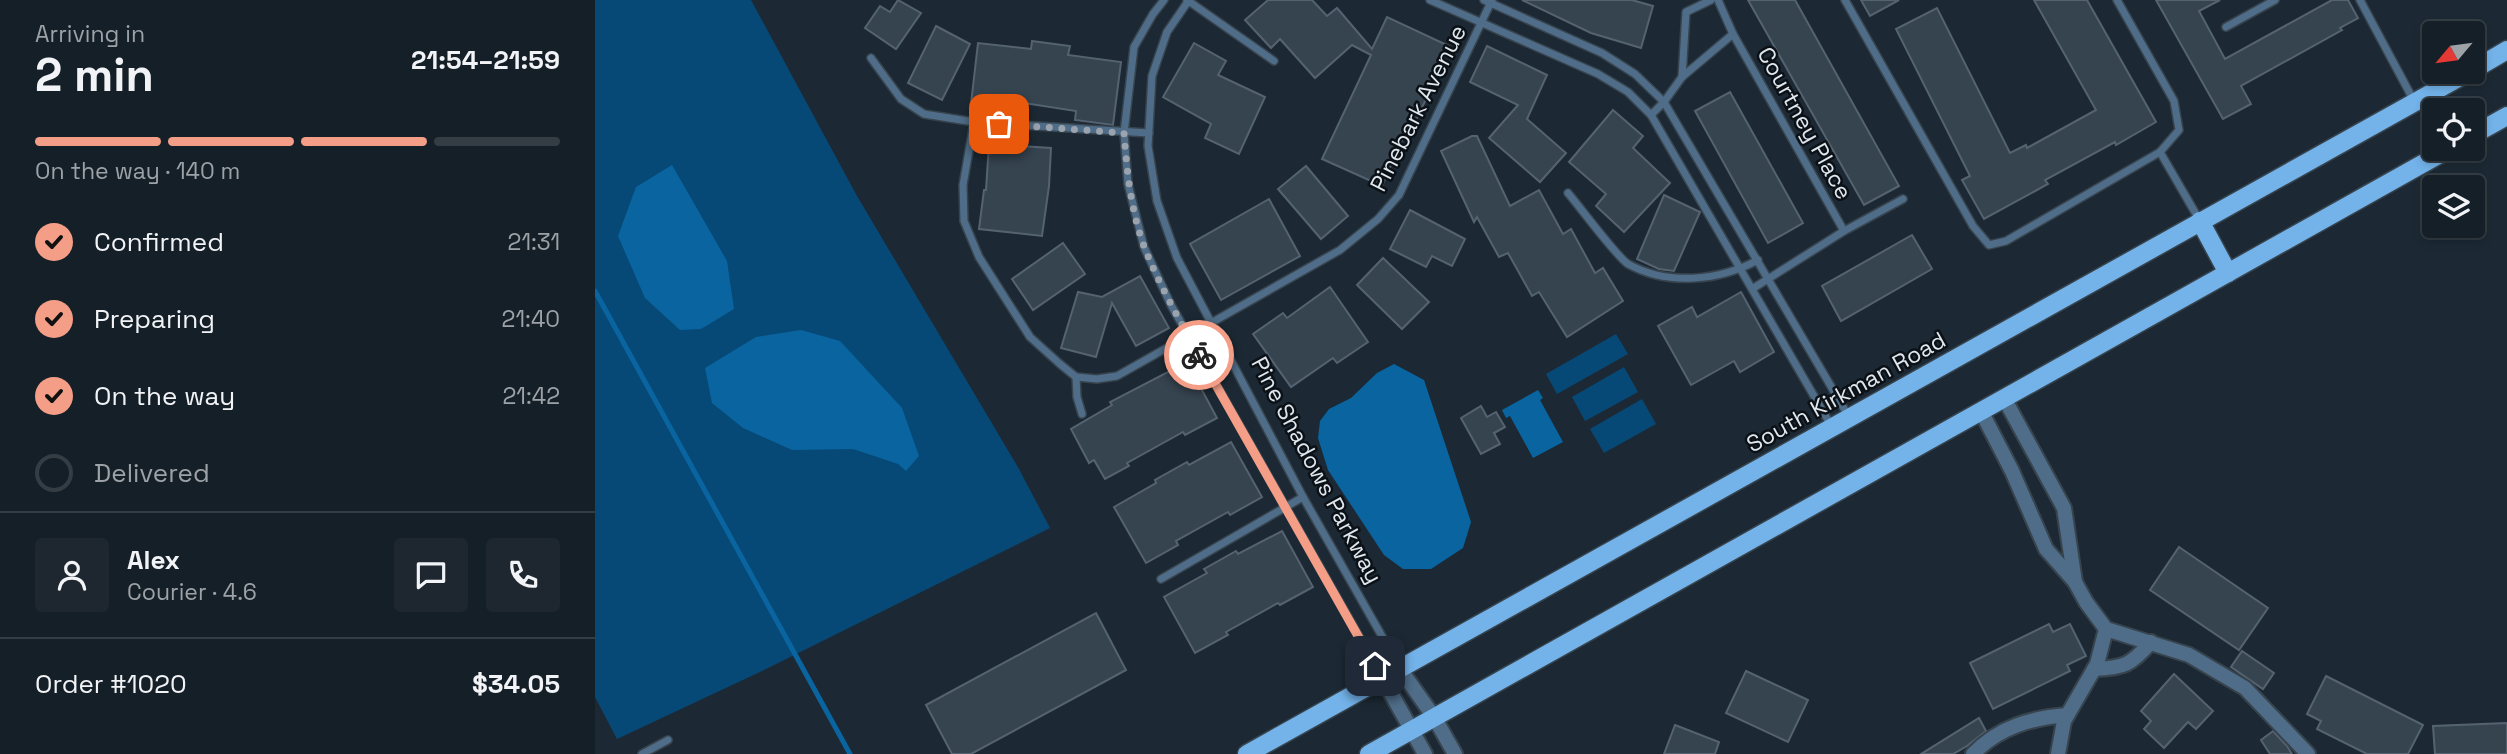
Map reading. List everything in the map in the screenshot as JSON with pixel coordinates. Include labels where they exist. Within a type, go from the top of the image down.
[{"type":"main road","name":"South Kirkman Road","points":[[2485,63],[2507,50]]},
{"type":"main road","name":"South Kirkman Road","points":[[1247,754],[2448,84]]},
{"type":"main road","points":[[2485,128],[2507,116]]},
{"type":"main road","points":[[1369,754],[2428,161]]},
{"type":"main road","points":[[2200,221],[2228,273]]},
{"type":"street","points":[[2004,398],[2064,508],[2075,582]]},
{"type":"street","points":[[1981,411],[2013,471],[2046,549],[2075,582],[2106,629],[2189,655],[2245,688],[2308,754]]},
{"type":"street","points":[[2058,754],[2067,715],[2094,669],[2106,629]]},
{"type":"street","points":[[2094,669],[2125,666],[2138,658],[2151,642]]},
{"type":"street","name":"Pine Shadows Parkway","points":[[1400,669],[1434,717],[1455,754]]},
{"type":"street","name":"Pine Shadows Parkway","points":[[1383,678],[1425,754]]},
{"type":"street","points":[[1973,754],[2024,721],[2067,715]]},
{"type":"lane","name":"Pine Shadows Parkway","points":[[1164,0],[1134,47],[1124,133],[1128,184],[1144,247],[1189,336],[1383,678]]},
{"type":"lane","name":"Pine Shadows Parkway","points":[[1188,0],[1167,32],[1152,76],[1148,146],[1157,201],[1177,258],[1303,497],[1400,669]]},
{"type":"lane","points":[[1188,0],[1274,61]]},
{"type":"lane","points":[[1430,0],[1598,74],[1627,92],[1651,115],[1832,428]]},
{"type":"lane","points":[[1682,77],[1686,12],[1711,0]]},
{"type":"lane","name":"Courtney Place","points":[[1718,0],[1733,34],[1844,231]]},
{"type":"lane","points":[[1845,0],[1973,226],[1989,246],[2006,241],[2160,152],[2179,130],[2174,102],[2117,0]]},
{"type":"lane","points":[[2226,27],[2275,0]]},
{"type":"lane","points":[[2360,0],[2415,102]]},
{"type":"lane","points":[[1489,1],[1602,53],[1635,74],[1664,102],[1850,418]]},
{"type":"lane","name":"Pinebark Avenue","points":[[1076,377],[1097,379],[1117,376],[1340,250],[1378,219],[1399,195],[1484,22],[1489,1]]},
{"type":"lane","points":[[1651,115],[1682,77],[1733,34]]},
{"type":"lane","points":[[871,58],[901,99],[923,114],[974,122],[1149,133]]},
{"type":"lane","points":[[974,122],[963,186],[964,221],[979,257],[1030,337],[1076,377],[1077,397],[1082,414]]},
{"type":"lane","points":[[2160,152],[2200,221]]},
{"type":"lane","points":[[1569,193],[1626,263],[1657,275],[1686,280],[1741,269],[1758,260]]},
{"type":"lane","points":[[1752,289],[1844,231],[1903,199]]},
{"type":"lane","points":[[1161,579],[1303,497]]},
{"type":"lane","points":[[642,754],[668,740]]},
{"type":"shaded area","points":[[595,0],[751,0],[857,196],[1019,469],[1050,528],[762,671],[617,739],[595,697]]},
{"type":"shaded area","points":[[672,165],[727,261],[734,309],[701,329],[680,330],[645,298],[618,236],[636,187]]},
{"type":"shaded area","points":[[801,330],[840,341],[902,408],[919,456],[906,471],[898,464],[853,449],[792,450],[743,428],[712,403],[705,368],[756,337]]},
{"type":"shaded area","points":[[1616,334],[1628,354],[1557,394],[1546,374]]},
{"type":"shaded area","points":[[1394,364],[1424,380],[1471,522],[1463,548],[1431,569],[1403,569],[1384,555],[1328,470],[1318,438],[1320,421],[1329,409],[1351,398],[1377,373]]},
{"type":"shaded area","points":[[1624,367],[1638,392],[1585,421],[1572,397]]},
{"type":"shaded area","points":[[1538,390],[1543,398],[1540,400],[1563,442],[1533,458],[1510,416],[1506,418],[1502,410]]},
{"type":"shaded area","points":[[1642,399],[1656,424],[1604,453],[1590,429]]},
{"type":"building","points":[[898,0],[921,13],[896,49],[865,28],[880,6],[890,12]]},
{"type":"building","points":[[1268,0],[1312,0],[1327,16],[1337,8],[1372,49],[1387,17],[1449,46],[1410,133],[1406,131],[1382,186],[1322,159],[1371,55],[1352,45],[1315,78],[1280,39],[1271,48],[1245,20]]},
{"type":"building","points":[[1522,0],[1632,0],[1653,6],[1641,48],[1591,33]]},
{"type":"building","points":[[1748,0],[1795,0],[1899,186],[1864,205]]},
{"type":"building","points":[[1861,0],[1899,0],[1870,16]]},
{"type":"building","points":[[2034,0],[2087,0],[2156,122],[2045,180],[2048,184],[1984,219],[1962,180],[1970,176],[1896,29],[1937,8],[2010,153],[2026,145],[2027,148],[2096,110]]},
{"type":"building","points":[[2156,0],[2220,0],[2199,11],[2225,59],[2332,0],[2348,0],[2358,18],[2340,28],[2342,30],[2241,86],[2251,104],[2223,119]]},
{"type":"building","points":[[936,26],[970,44],[942,100],[908,83]]},
{"type":"building","points":[[1032,41],[1070,46],[1068,55],[1121,62],[1113,125],[1075,120],[1076,111],[1011,101],[1010,109],[971,104],[978,43],[1031,49]]},
{"type":"building","points":[[1194,43],[1226,61],[1218,75],[1265,97],[1239,154],[1205,138],[1211,124],[1163,97]]},
{"type":"building","points":[[1487,46],[1547,75],[1527,119],[1566,153],[1540,182],[1489,138],[1518,105],[1470,82]]},
{"type":"building","points":[[1730,92],[1803,223],[1768,243],[1695,111]]},
{"type":"building","points":[[1613,110],[1643,136],[1633,148],[1670,183],[1624,232],[1596,206],[1606,194],[1569,162]]},
{"type":"building","points":[[1477,136],[1510,206],[1539,190],[1563,234],[1571,229],[1595,273],[1603,268],[1623,301],[1567,337],[1539,292],[1532,296],[1508,253],[1499,257],[1477,217],[1474,222],[1441,151]]},
{"type":"building","points":[[989,144],[1051,148],[1042,236],[979,229],[986,190]]},
{"type":"building","points":[[1306,166],[1348,216],[1321,239],[1278,189]]},
{"type":"building","points":[[1664,195],[1700,212],[1674,271],[1659,269],[1637,259]]},
{"type":"building","points":[[1269,199],[1300,256],[1221,300],[1190,244]]},
{"type":"building","points":[[1410,210],[1465,239],[1452,266],[1432,256],[1426,267],[1390,249]]},
{"type":"building","points":[[1912,235],[1932,269],[1841,321],[1822,286]]},
{"type":"building","points":[[1063,243],[1085,274],[1033,310],[1012,279]]},
{"type":"building","points":[[1383,258],[1429,302],[1402,329],[1357,285]]},
{"type":"building","points":[[1140,276],[1169,328],[1136,346],[1112,303],[1096,357],[1061,348],[1078,292],[1102,297]]},
{"type":"building","points":[[1330,287],[1368,342],[1337,363],[1333,358],[1291,387],[1253,334],[1283,313],[1287,318]]},
{"type":"building","points":[[1741,292],[1774,352],[1740,372],[1734,361],[1691,385],[1658,326],[1692,307],[1697,317]]},
{"type":"building","points":[[1187,362],[1217,418],[1185,435],[1183,432],[1127,463],[1129,466],[1105,479],[1094,460],[1089,463],[1071,429],[1112,405],[1110,402]]},
{"type":"building","points":[[1481,406],[1487,417],[1496,412],[1505,427],[1494,433],[1500,444],[1481,454],[1461,418]]},
{"type":"building","points":[[1231,442],[1262,497],[1230,515],[1228,512],[1176,541],[1178,545],[1146,563],[1114,507],[1187,462],[1189,465]]},
{"type":"building","points":[[1282,531],[1313,587],[1226,632],[1228,635],[1195,653],[1164,597],[1207,573],[1204,569],[1236,551],[1238,554]]},
{"type":"building","points":[[2179,547],[2268,608],[2239,650],[2150,590]]},
{"type":"building","points":[[1096,613],[1126,670],[971,754],[952,754],[926,705]]},
{"type":"building","points":[[2049,624],[2053,632],[2070,624],[2086,656],[2067,665],[2070,671],[1993,709],[1970,663]]},
{"type":"building","points":[[2242,651],[2274,673],[2263,689],[2231,667]]},
{"type":"building","points":[[1746,671],[1808,700],[1788,742],[1726,713]]},
{"type":"building","points":[[2174,674],[2213,711],[2196,729],[2188,722],[2164,748],[2144,729],[2151,721],[2141,711]]},
{"type":"building","points":[[2326,676],[2423,725],[2408,754],[2367,754],[2317,729],[2321,721],[2307,714]]},
{"type":"building","points":[[1979,718],[1986,731],[1967,746],[1953,754],[1921,754]]},
{"type":"building","points":[[2507,723],[2507,754],[2435,754],[2433,726]]},
{"type":"building","points":[[1675,725],[1719,742],[1715,754],[1664,754]]},
{"type":"building","points":[[2273,731],[2292,754],[2270,754],[2261,740]]},
{"type":"waterway","points":[[595,291],[850,754]]},
{"type":"way so far","points":[[999,124],[1124,133],[1128,184],[1144,247],[1171,305],[1199,355]]},
{"type":"route","points":[[1199,355],[1375,666]]}]
